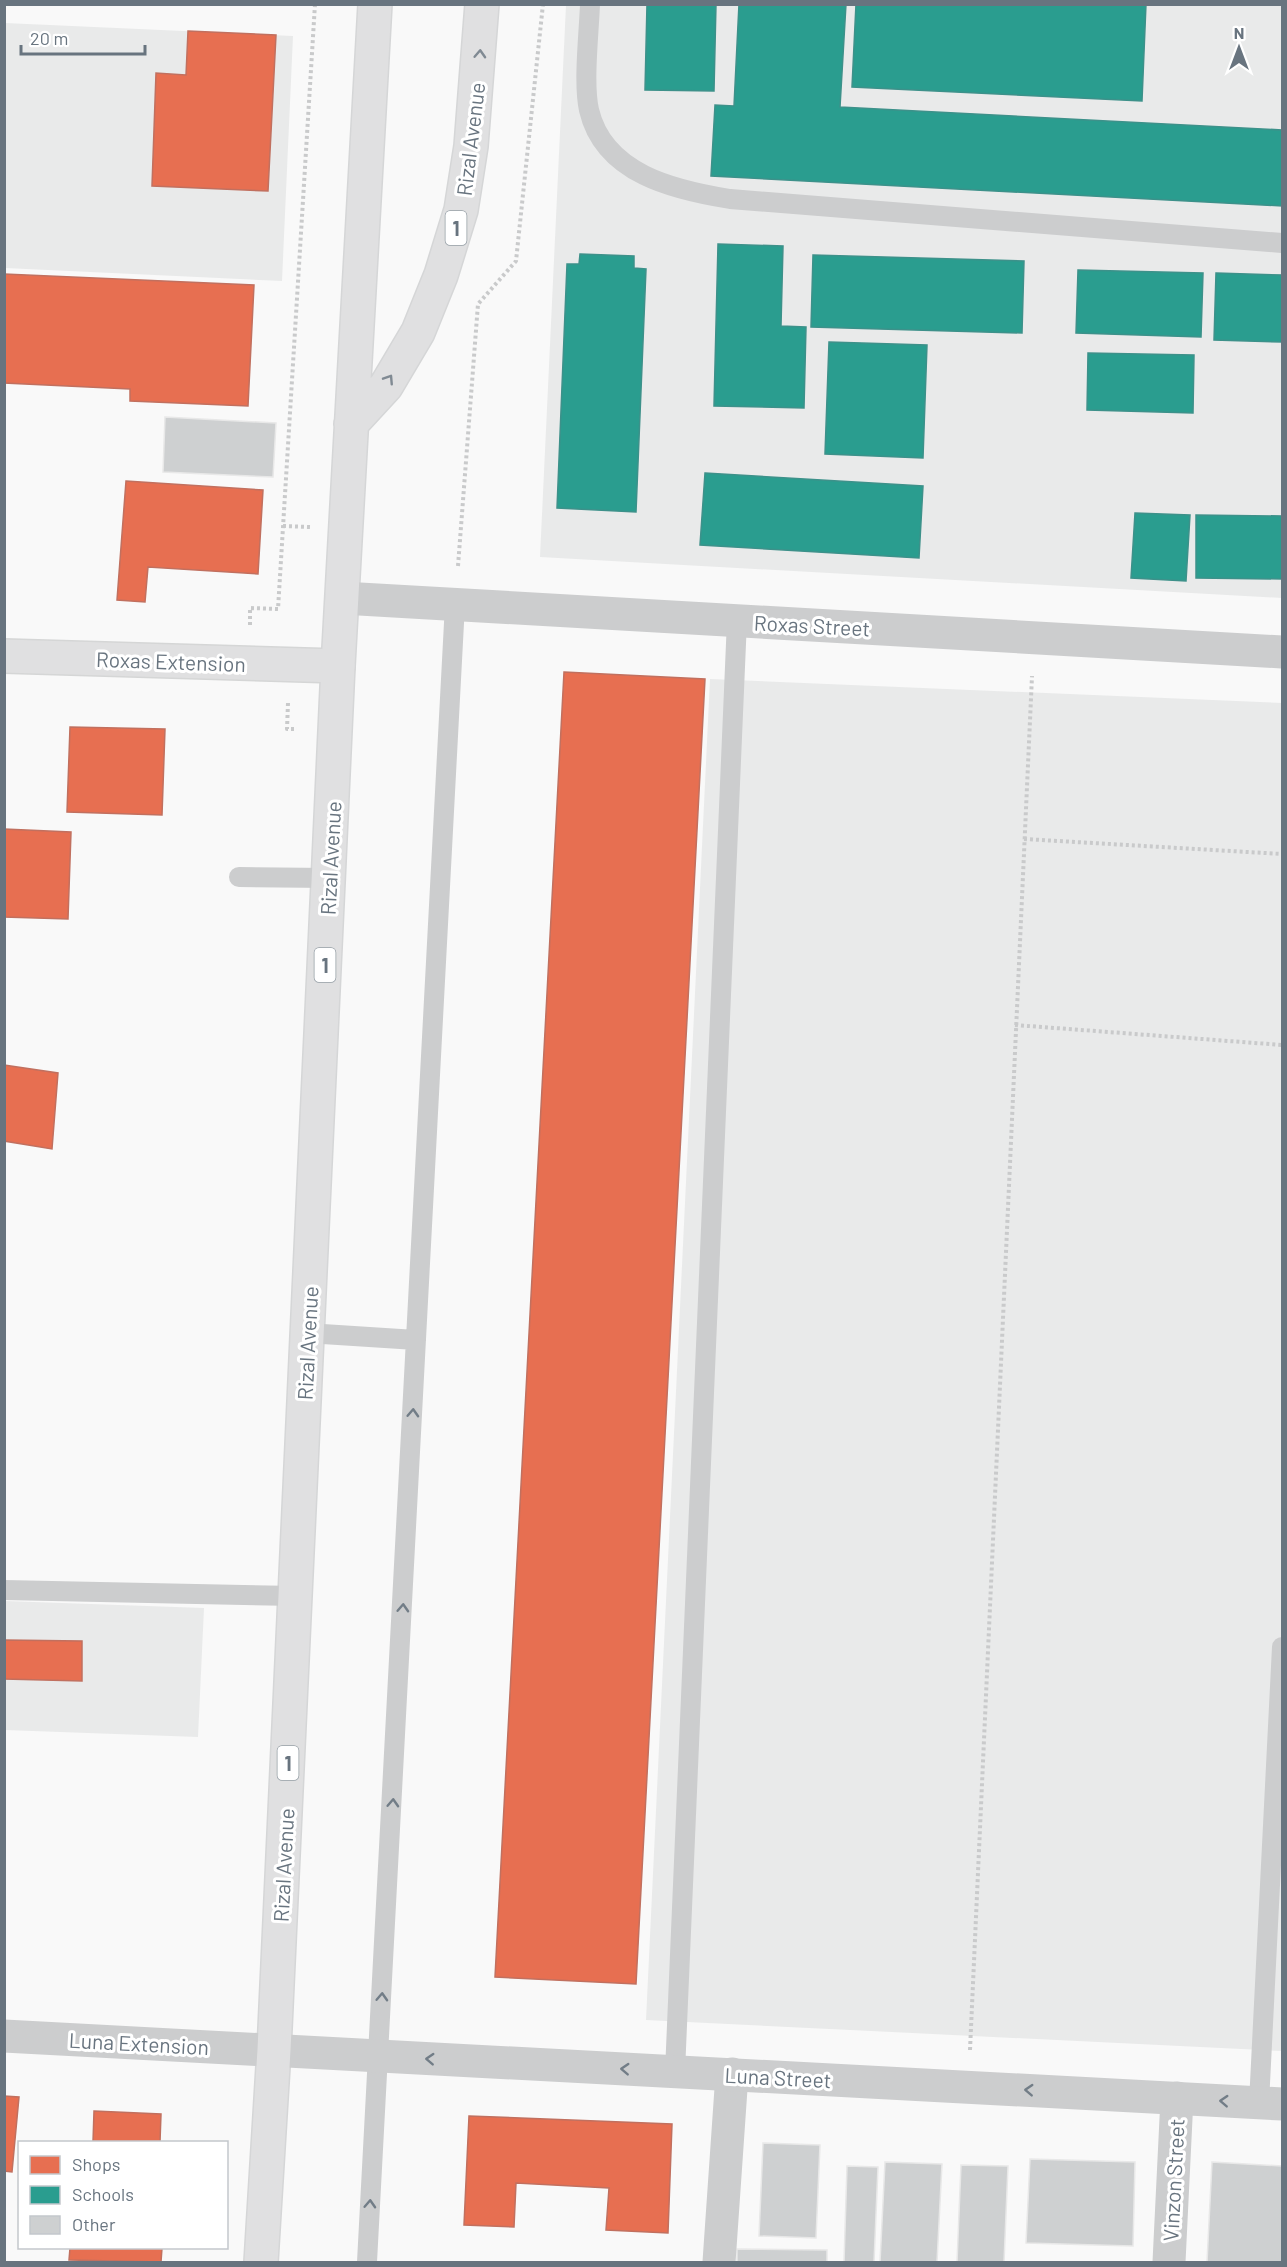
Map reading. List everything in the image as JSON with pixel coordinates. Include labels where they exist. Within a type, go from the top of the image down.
[{"type":"main road","name":"Rizal Avenue","points":[[261,2262],[274,2050],[296,1596],[338,666],[375,4]]},
{"type":"main road","name":"Rizal Avenue","points":[[351,424],[386,386],[418,332],[441,275],[461,210],[471,146],[482,4]]},
{"type":"main road","name":"Roxas Extension","points":[[4,656],[338,666]]},
{"type":"street","name":"Roxas Street","points":[[342,598],[1282,652]]},
{"type":"street","name":"Luna Extension","points":[[4,2036],[274,2050]]},
{"type":"street","name":"Luna Street","points":[[274,2050],[1271,2103]]},
{"type":"street","points":[[719,2262],[732,2074]]},
{"type":"street","name":"Vinzon Street","points":[[1169,2262],[1177,2098]]},
{"type":"lane","points":[[590,4],[587,90],[593,123],[604,143],[624,163],[654,181],[696,194],[730,199],[1282,243]]},
{"type":"lane","points":[[367,2262],[455,604]]},
{"type":"lane","points":[[675,2072],[738,620]]},
{"type":"lane","points":[[239,877],[329,878]]},
{"type":"lane","points":[[307,1333],[416,1340]]},
{"type":"lane","points":[[4,1590],[296,1596]]},
{"type":"lane","points":[[1271,2103],[1282,1647]]},
{"type":"path","points":[[250,664],[250,608],[278,609],[315,4]]},
{"type":"path","points":[[455,604],[477,304],[516,261],[543,4]]},
{"type":"path","points":[[968,2087],[1034,638]]},
{"type":"path","points":[[278,703],[288,703],[288,729],[336,730]]},
{"type":"path","points":[[1024,838],[1282,854]]},
{"type":"path","points":[[1015,1025],[1282,1045]]},
{"type":"shaded area","points":[[566,5],[1282,5],[1282,598],[540,557]]},
{"type":"shaded area","points":[[5,23],[293,36],[282,281],[5,268]]},
{"type":"shaded area","points":[[710,679],[1282,703],[1282,2051],[646,2020]]},
{"type":"shaded area","points":[[5,1601],[204,1608],[198,1737],[5,1730]]},
{"type":"building: Shops","points":[[188,31],[276,35],[268,191],[152,186],[156,73],[186,75]]},
{"type":"building: Shops","points":[[4,274],[254,285],[248,406],[130,401],[130,389],[4,383]]},
{"type":"building: Shops","points":[[126,481],[263,490],[258,574],[148,567],[145,602],[117,600]]},
{"type":"building: Shops","points":[[564,672],[705,679],[636,1984],[495,1977]]},
{"type":"building: Shops","points":[[70,727],[165,729],[162,815],[67,812]]},
{"type":"building: Shops","points":[[4,829],[71,832],[68,919],[4,917]]},
{"type":"building: Shops","points":[[4,1065],[58,1073],[52,1149],[4,1141]]},
{"type":"building: Shops","points":[[4,1640],[82,1641],[82,1681],[4,1679]]},
{"type":"building: Shops","points":[[4,2096],[19,2097],[12,2172],[4,2171]]},
{"type":"building: Shops","points":[[94,2111],[161,2114],[160,2141],[93,2141]]},
{"type":"building: Shops","points":[[469,2116],[672,2124],[668,2233],[606,2230],[609,2188],[516,2183],[514,2227],[464,2225]]},
{"type":"building: Shops","points":[[70,2249],[162,2249],[161,2262],[69,2260]]},
{"type":"building: Schools","points":[[647,4],[716,4],[714,91],[645,90]]},
{"type":"building: Schools","points":[[739,4],[846,4],[840,107],[1282,130],[1282,206],[711,176],[715,105],[734,106]]},
{"type":"building: Schools","points":[[856,4],[1146,4],[1142,101],[852,87]]},
{"type":"building: Schools","points":[[718,244],[783,246],[781,326],[806,327],[804,408],[714,406]]},
{"type":"building: Schools","points":[[580,254],[634,256],[634,268],[646,269],[636,512],[557,508],[567,264],[579,264]]},
{"type":"building: Schools","points":[[813,255],[1024,261],[1022,333],[811,327]]},
{"type":"building: Schools","points":[[1078,270],[1203,273],[1201,337],[1076,333]]},
{"type":"building: Schools","points":[[1216,273],[1282,275],[1282,342],[1214,340]]},
{"type":"building: Schools","points":[[829,342],[927,345],[923,458],[825,454]]},
{"type":"building: Schools","points":[[1088,353],[1194,355],[1193,413],[1087,410]]},
{"type":"building: Schools","points":[[705,473],[923,486],[919,558],[700,545]]},
{"type":"building: Schools","points":[[1135,513],[1190,515],[1186,581],[1131,578]]},
{"type":"building: Schools","points":[[1196,515],[1282,516],[1282,579],[1196,578]]},
{"type":"building: Other","points":[[165,417],[276,423],[273,477],[163,472]]},
{"type":"building: Other","points":[[763,2143],[820,2145],[816,2238],[759,2236]]},
{"type":"building: Other","points":[[1030,2159],[1135,2162],[1133,2246],[1026,2243]]},
{"type":"building: Other","points":[[885,2162],[942,2164],[937,2262],[880,2262]]},
{"type":"building: Other","points":[[1212,2162],[1282,2166],[1282,2262],[1207,2262]]},
{"type":"building: Other","points":[[961,2165],[1008,2166],[1004,2262],[957,2262]]},
{"type":"building: Other","points":[[847,2166],[878,2167],[874,2262],[844,2262]]},
{"type":"building: Other","points":[[737,2249],[827,2250],[827,2262],[737,2262]]}]
